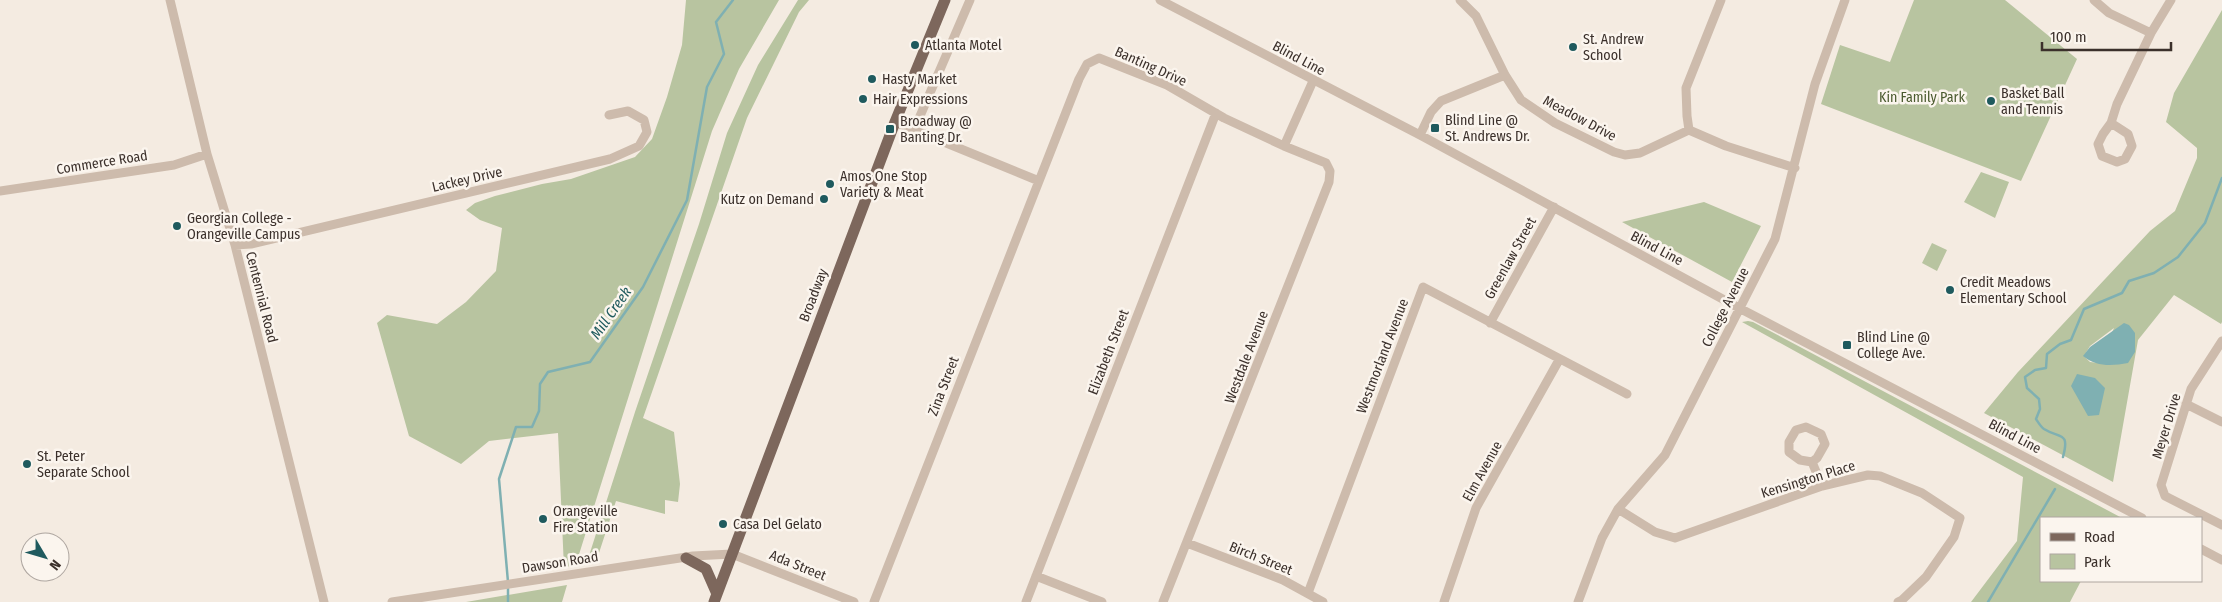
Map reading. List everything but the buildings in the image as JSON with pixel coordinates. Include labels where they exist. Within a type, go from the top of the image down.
[{"type":"main road","name":"Broadway","points":[[716,598],[894,122],[944,0]]},
{"type":"main road","points":[[686,558],[706,569],[716,598]]},
{"type":"street","name":"Centennial Road","points":[[170,0],[206,154],[235,245],[324,602]]},
{"type":"street","points":[[914,130],[970,0]]},
{"type":"street","name":"Blind Line","points":[[1160,0],[1420,135],[1741,308],[2140,517]]},
{"type":"street","name":"Meadow Drive","points":[[1460,0],[1476,16],[1505,75],[1521,100],[1536,112],[1614,152],[1625,155],[1640,153],[1689,130]]},
{"type":"street","points":[[1721,0],[1686,88],[1689,130],[1726,146],[1794,168]]},
{"type":"street","name":"College Avenue","points":[[1578,602],[1602,538],[1618,509],[1666,454],[1775,239],[1815,84],[1845,0]]},
{"type":"street","points":[[2094,0],[2110,13],[2151,33]]},
{"type":"street","points":[[2111,123],[2128,134],[2132,146],[2125,159],[2117,162],[2102,156],[2098,144],[2111,123],[2117,104],[2151,33],[2172,0]]},
{"type":"street","name":"Banting Drive","points":[[1038,181],[1079,79],[1087,64],[1099,58],[1167,85],[1284,146]]},
{"type":"street","points":[[1420,135],[1430,112],[1441,101],[1505,75]]},
{"type":"street","points":[[1284,146],[1313,81]]},
{"type":"street","name":"Lackey Drive","points":[[235,245],[251,244],[610,159],[639,146],[647,132],[644,120],[628,111],[609,115]]},
{"type":"street","name":"Elizabeth Street","points":[[1026,602],[1216,112]]},
{"type":"street","points":[[894,122],[1038,181]]},
{"type":"street","name":"Westdale Avenue","points":[[1163,602],[1329,182],[1330,171],[1326,163],[1284,146]]},
{"type":"street","name":"Commerce Road","points":[[0,191],[174,165],[206,154]]},
{"type":"street","name":"Zina Street","points":[[874,602],[1038,181]]},
{"type":"street","name":"Greenlaw Street","points":[[1490,323],[1554,207]]},
{"type":"street","name":"Westmorland Avenue","points":[[1308,593],[1423,287],[1627,394]]},
{"type":"street","name":"Meyer Drive","points":[[2222,341],[2191,389],[2161,485],[2165,496],[2222,525]]},
{"type":"street","name":"Elm Avenue","points":[[1444,602],[1476,508],[1560,360]]},
{"type":"street","points":[[2186,404],[2222,422]]},
{"type":"street","points":[[1812,462],[1822,486]]},
{"type":"street","name":"Kensington Place","points":[[1618,509],[1655,532],[1675,538],[1822,486],[1868,475],[1880,476],[1922,493],[1960,518],[1954,537],[1926,577],[1898,602]]},
{"type":"street","name":"Birch Street","points":[[1187,543],[1283,580],[1323,602]]},
{"type":"street","points":[[2202,550],[2222,560]]},
{"type":"street","name":"Dawson Road","points":[[392,602],[686,558],[732,554]]},
{"type":"street","name":"Ada Street","points":[[732,554],[854,602]]},
{"type":"street","points":[[1036,576],[1102,602]]},
{"type":"green space","points":[[686,0],[779,0],[739,69],[712,131],[576,564],[564,568],[558,433],[489,441],[461,464],[409,436],[377,323],[387,315],[437,324],[466,302],[496,271],[502,228],[480,220],[466,210],[475,203],[542,184],[571,179],[635,157],[652,139],[667,97],[682,45]]},
{"type":"green space","points":[[798,0],[809,0],[799,12],[747,118],[643,418],[674,432],[680,484],[678,502],[665,500],[665,514],[616,501],[596,562],[587,562],[635,412],[699,224],[727,133],[758,65]]},
{"type":"green space","name":"Kin Family Park","points":[[1914,0],[2005,0],[2077,59],[2021,181],[1821,104],[1840,45],[1890,62]]},
{"type":"green space","points":[[2222,10],[2222,322],[2221,324],[2174,295],[2138,340],[2113,482],[1984,413],[2018,372],[2150,231],[2175,211],[2197,158],[2197,148],[2166,122],[2174,93]],"holes":[[[2114,328],[2099,363],[2090,362],[2084,356],[2090,346]]]},
{"type":"green space","points":[[1981,172],[2009,182],[1995,218],[1964,202]]},
{"type":"green space","points":[[1704,202],[1761,226],[1732,282],[1622,222]]},
{"type":"green space","points":[[1932,243],[1947,250],[1937,271],[1922,263]]},
{"type":"green space","points":[[1742,322],[1753,322],[2120,517],[2040,517],[2040,582],[2080,582],[2070,602],[1971,602],[2017,541],[2023,477]]},
{"type":"green space","points":[[567,585],[562,602],[466,602]]},
{"type":"water","points":[[2124,323],[2129,325],[2135,333],[2135,352],[2128,363],[2104,365],[2088,360],[2083,356],[2090,347]]},
{"type":"water","points":[[2077,374],[2095,378],[2105,388],[2099,415],[2088,416],[2071,386]]},
{"type":"waterway","name":"Mill Creek","points":[[508,582],[499,479],[516,427],[532,427],[539,411],[540,384],[548,372],[590,362],[643,287],[687,200],[707,87],[724,54],[716,22],[733,0]]},
{"type":"waterway","points":[[2063,457],[2065,449],[2064,439],[2044,429],[2036,419],[2040,409],[2039,399],[2027,388],[2025,377],[2035,370],[2046,368],[2047,354],[2060,344],[2071,340],[2084,309],[2122,293],[2129,281],[2154,273],[2178,257],[2205,223],[2222,178]]},
{"type":"waterway","points":[[1988,602],[2055,489]]},
{"type":"waterway","name":"Mill Creek","points":[[508,588],[508,602]]},
{"type":"place","name":"Atlanta Motel","points":[[915,45]]},
{"type":"place","name":"St. Andrew School","points":[[1573,47]]},
{"type":"place","name":"Hasty Market","points":[[872,79]]},
{"type":"place","name":"Hair Expressions","points":[[863,99]]},
{"type":"place","name":"Basket Ball and Tennis","points":[[1991,101]]},
{"type":"place","name":"Blind Line @ St. Andrews Dr.","points":[[1435,128]]},
{"type":"place","name":"Broadway @ Banting Dr.","points":[[890,129]]},
{"type":"place","name":"Amos One Stop Variety & Meat","points":[[830,184]]},
{"type":"place","name":"Kutz on Demand","points":[[824,199]]},
{"type":"place","name":"Georgian College - Orangeville Campus","points":[[177,226]]},
{"type":"place","name":"Credit Meadows Elementary School","points":[[1950,290]]},
{"type":"place","name":"Blind Line @ College Ave.","points":[[1847,345]]},
{"type":"place","name":"St. Peter Separate School","points":[[27,464]]},
{"type":"place","name":"Orangeville Fire Station","points":[[543,519]]},
{"type":"place","name":"Casa Del Gelato","points":[[723,524]]}]
